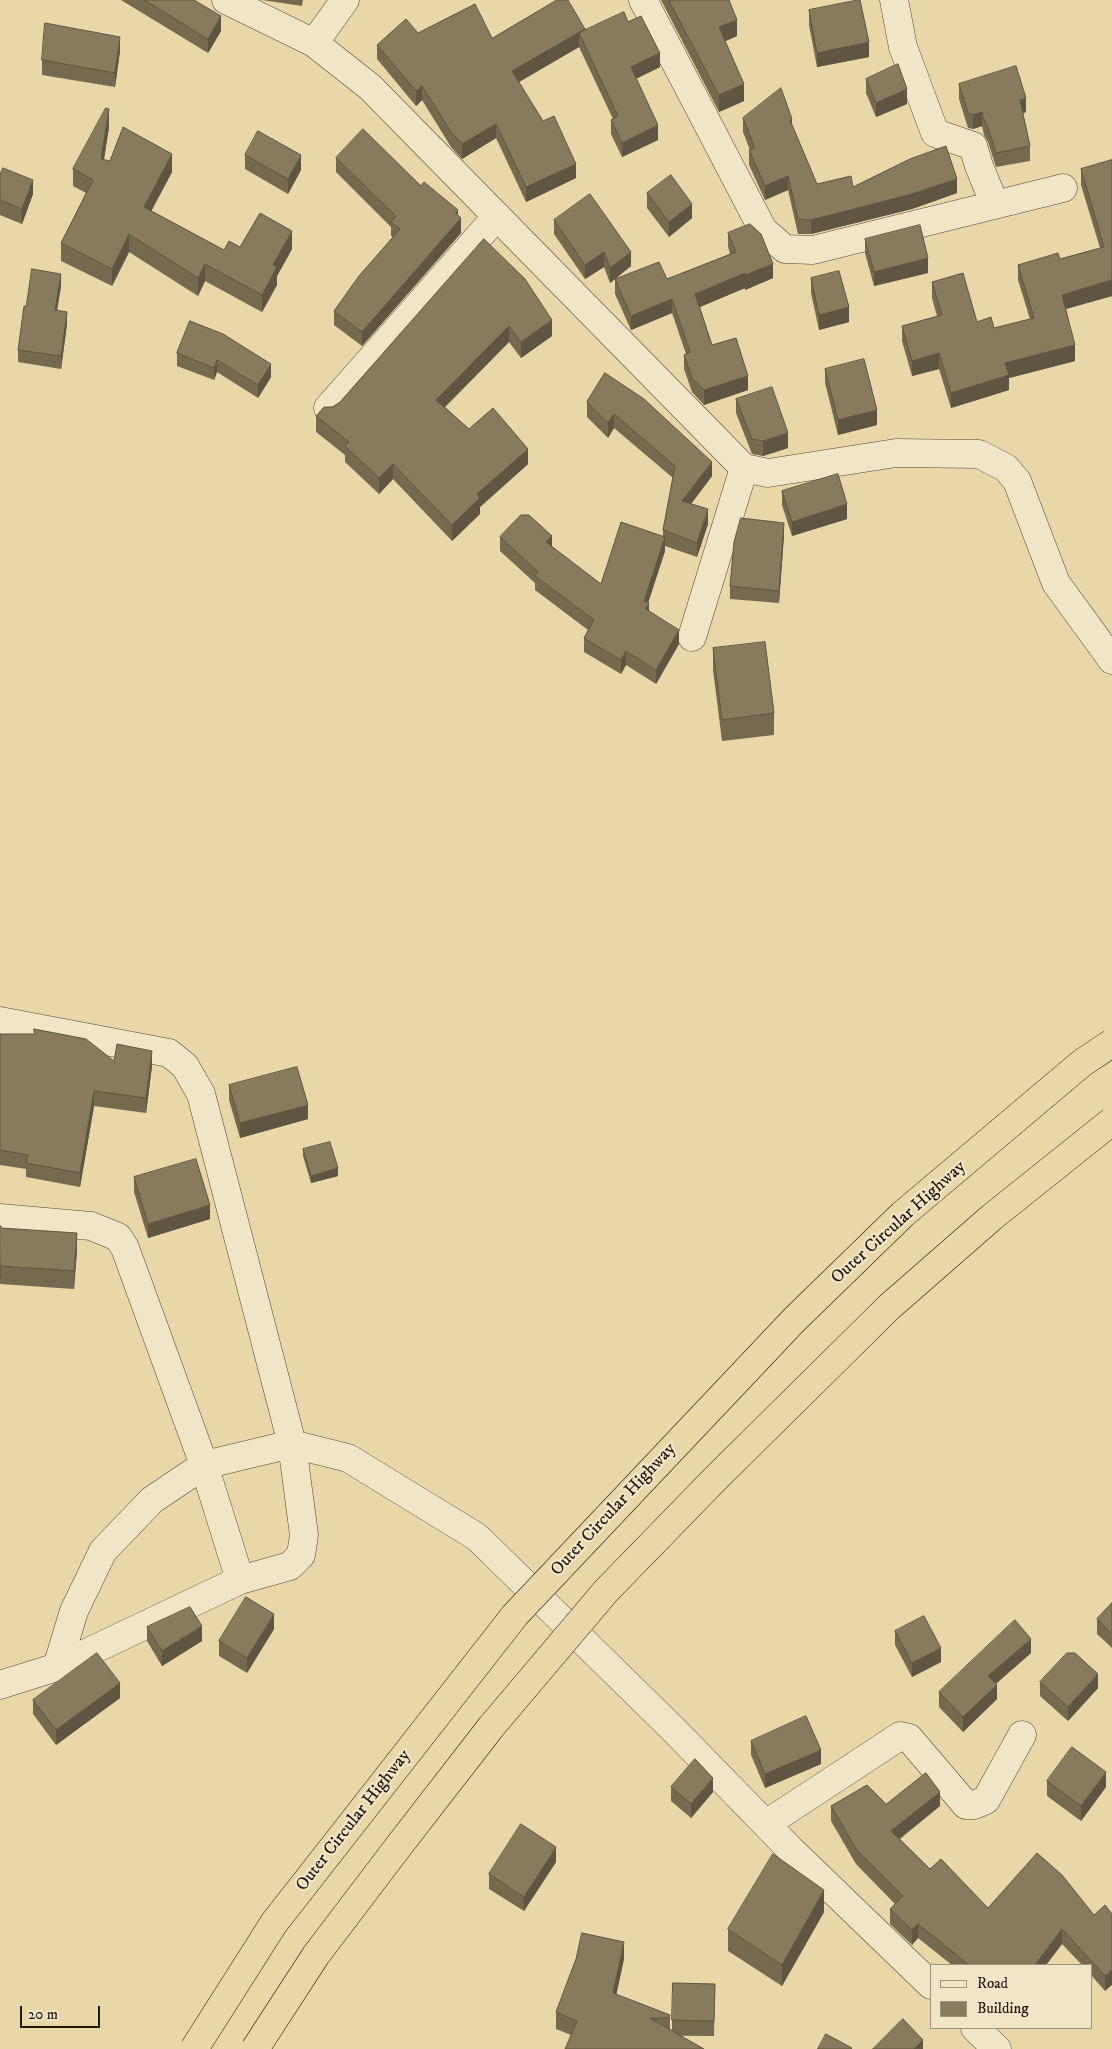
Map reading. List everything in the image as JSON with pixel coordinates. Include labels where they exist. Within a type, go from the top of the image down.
[{"type":"highway","name":"Outer Circular Highway","points":[[194,2049],[274,1923],[515,1615],[794,1320],[904,1214],[1082,1063],[1112,1043]]},
{"type":"highway","points":[[256,2049],[316,1955],[398,1847],[491,1727],[606,1591],[715,1479],[889,1307],[992,1217],[1112,1120]]},
{"type":"street","points":[[226,0],[314,43],[370,87],[744,468],[768,473],[896,453],[979,454],[1006,468],[1017,481],[1056,583],[1112,660]]},
{"type":"street","points":[[314,43],[345,0]]},
{"type":"street","points":[[643,0],[763,230],[785,249],[813,250],[1063,188]]},
{"type":"street","points":[[894,0],[903,47],[935,133],[974,146],[979,166],[995,205]]},
{"type":"street","points":[[328,408],[497,216]]},
{"type":"street","points":[[692,637],[744,468]]},
{"type":"street","points":[[0,1021],[169,1053],[184,1066],[202,1094],[292,1444],[304,1535],[301,1555],[290,1566],[240,1580],[57,1667],[0,1686]]},
{"type":"street","points":[[0,1218],[91,1226],[118,1237],[125,1248],[204,1465],[240,1580]]},
{"type":"street","points":[[57,1667],[74,1611],[103,1551],[152,1500],[204,1465],[292,1444],[348,1458],[477,1537],[930,1984]]},
{"type":"street","points":[[766,1824],[900,1736],[909,1738],[966,1805],[974,1805],[986,1800],[1022,1735]]},
{"type":"street","points":[[976,2029],[998,2049]]},
{"type":"building","points":[[145,0],[194,0],[221,16],[208,39]]},
{"type":"building","points":[[557,0],[568,0],[585,29],[512,71],[543,121],[554,116],[576,164],[526,187],[496,124],[462,144],[451,132],[422,86],[416,91],[377,45],[406,19],[418,33],[475,4],[492,38]]},
{"type":"building","points":[[669,0],[729,0],[737,20],[719,27],[744,84],[719,95]]},
{"type":"building","points":[[860,0],[869,42],[817,53],[809,10]]},
{"type":"building","points":[[624,12],[628,22],[641,16],[660,53],[631,67],[658,125],[622,143],[611,120],[618,116],[579,33]]},
{"type":"building","points":[[45,23],[120,37],[115,73],[42,60]]},
{"type":"building","points":[[898,64],[907,89],[876,103],[866,79]]},
{"type":"building","points":[[1016,66],[1026,98],[1020,100],[1030,146],[996,153],[982,112],[973,115],[968,113],[959,84]]},
{"type":"building","points":[[781,88],[792,119],[790,120],[817,184],[851,176],[853,187],[910,159],[946,146],[957,179],[912,194],[811,220],[798,219],[788,176],[765,186],[749,150],[755,148],[743,118]]},
{"type":"building","points":[[106,108],[109,109],[101,159],[110,161],[123,127],[172,154],[144,207],[224,250],[229,241],[240,247],[260,213],[292,231],[273,265],[277,267],[262,295],[205,264],[198,278],[129,234],[112,269],[61,243],[93,180],[73,169]]},
{"type":"building","points":[[363,129],[421,186],[424,182],[458,210],[456,213],[461,218],[362,332],[334,311],[359,276],[400,229],[391,222],[396,216],[336,158]]},
{"type":"building","points":[[258,131],[301,155],[288,179],[245,155]]},
{"type":"building","points":[[1112,160],[1112,280],[1062,295],[1075,345],[1005,363],[1009,375],[951,393],[939,353],[912,361],[902,326],[942,315],[932,282],[963,273],[977,322],[991,317],[994,328],[1034,318],[1018,265],[1058,253],[1060,259],[1104,247],[1081,169]]},
{"type":"building","points":[[3,168],[33,180],[22,209],[0,200],[0,175]]},
{"type":"building","points":[[671,175],[692,204],[669,222],[647,193]]},
{"type":"building","points":[[590,194],[631,252],[610,268],[604,252],[585,265],[554,220]]},
{"type":"building","points":[[750,224],[761,234],[773,264],[745,275],[745,273],[695,294],[712,345],[736,338],[748,376],[704,390],[692,378],[684,355],[690,352],[672,299],[631,316],[615,279],[659,262],[667,279],[736,252],[728,233]]},
{"type":"building","points":[[920,225],[928,258],[874,272],[865,239]]},
{"type":"building","points":[[484,239],[525,279],[552,320],[521,342],[509,326],[436,400],[469,429],[493,408],[528,449],[477,494],[480,498],[452,525],[393,464],[379,478],[345,446],[349,442],[316,416],[324,407],[333,407],[340,402]]},
{"type":"building","points":[[32,269],[61,274],[55,310],[67,312],[61,356],[18,350],[24,306],[26,306]]},
{"type":"building","points":[[839,271],[849,307],[819,315],[811,278]]},
{"type":"building","points":[[190,321],[223,334],[271,364],[258,385],[217,360],[214,368],[177,353]]},
{"type":"building","points":[[864,359],[877,410],[838,420],[825,369]]},
{"type":"building","points":[[605,373],[644,399],[712,462],[682,501],[708,509],[697,543],[663,530],[675,466],[614,414],[608,423],[587,402]]},
{"type":"building","points":[[772,387],[788,433],[763,441],[752,439],[736,399]]},
{"type":"building","points":[[838,474],[847,504],[792,522],[782,491]]},
{"type":"building","points":[[521,515],[529,515],[552,536],[546,542],[601,584],[621,522],[665,537],[644,601],[649,603],[646,609],[679,630],[656,670],[626,651],[621,660],[584,638],[594,620],[535,576],[538,572],[500,537]]},
{"type":"building","points":[[741,518],[784,523],[779,591],[730,586],[734,542]]},
{"type":"building","points":[[765,642],[774,713],[722,720],[713,648]]},
{"type":"building","points":[[34,1029],[86,1039],[114,1061],[117,1044],[152,1051],[146,1098],[94,1091],[80,1173],[26,1163],[28,1155],[0,1150],[0,1034],[34,1034]]},
{"type":"building","points":[[297,1067],[308,1105],[240,1123],[229,1085]]},
{"type":"building","points":[[330,1142],[338,1168],[311,1176],[303,1149]]},
{"type":"building","points":[[196,1159],[210,1205],[148,1224],[134,1177]]},
{"type":"building","points":[[0,1226],[1,1228],[77,1233],[74,1271],[0,1266]]},
{"type":"building","points":[[246,1597],[274,1614],[247,1658],[219,1641]]},
{"type":"building","points":[[1112,1603],[1112,1634],[1097,1619]]},
{"type":"building","points":[[190,1607],[202,1626],[162,1651],[147,1627]]},
{"type":"building","points":[[924,1616],[941,1648],[912,1663],[895,1631]]},
{"type":"building","points":[[1015,1620],[1031,1639],[988,1676],[997,1685],[963,1717],[939,1692]]},
{"type":"building","points":[[97,1653],[120,1683],[56,1730],[33,1700]]},
{"type":"building","points":[[1067,1653],[1075,1653],[1098,1674],[1068,1707],[1040,1682]]},
{"type":"building","points":[[806,1716],[821,1750],[765,1774],[751,1741]]},
{"type":"building","points":[[1072,1747],[1106,1772],[1081,1806],[1047,1781]]},
{"type":"building","points":[[695,1759],[713,1778],[691,1804],[671,1787]]},
{"type":"building","points":[[926,1773],[940,1792],[891,1831],[930,1869],[941,1859],[988,1908],[1037,1853],[1062,1875],[1094,1915],[1105,1905],[1112,1914],[1112,1970],[1105,1976],[1062,1929],[1036,1964],[968,1964],[918,1924],[912,1930],[890,1909],[903,1896],[856,1849],[831,1806],[867,1785],[886,1804]]},
{"type":"building","points":[[521,1824],[556,1847],[524,1897],[489,1874]]},
{"type":"building","points":[[773,1854],[824,1890],[782,1965],[728,1929]]},
{"type":"building","points":[[582,1933],[624,1942],[613,1993],[670,2015],[669,2018],[650,2018],[704,2049],[565,2049],[577,2021],[556,2012],[576,1959]]},
{"type":"building","points":[[673,1983],[715,1984],[714,2021],[672,2020]]},
{"type":"building","points":[[903,2019],[923,2040],[914,2049],[873,2049]]},
{"type":"building","points":[[826,2034],[852,2048],[818,2049]]}]
